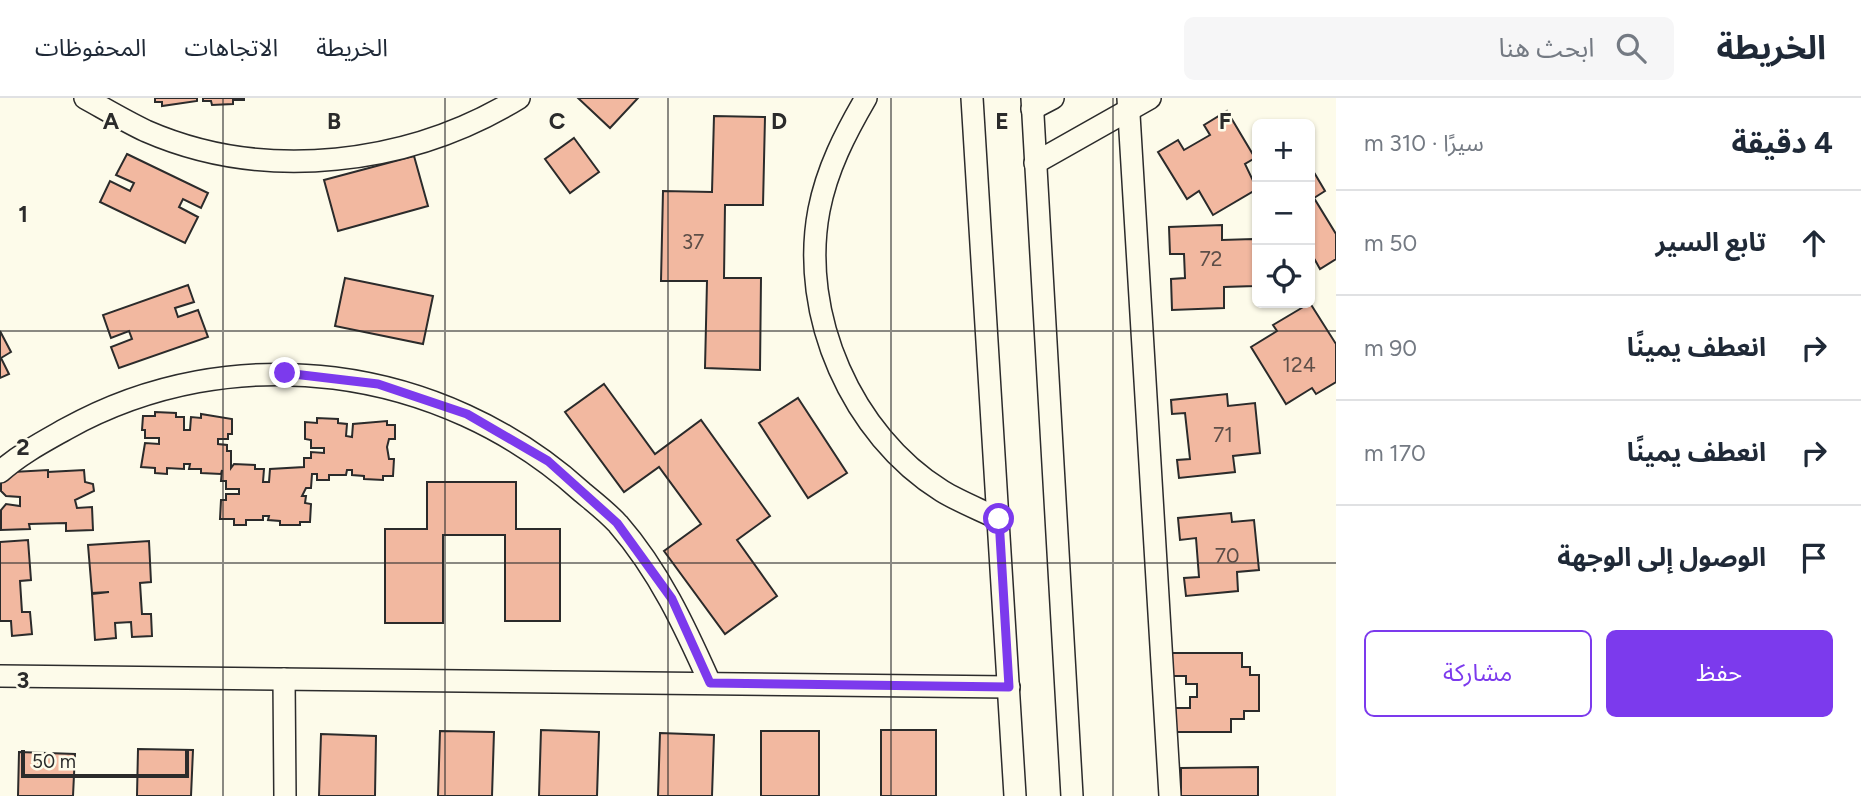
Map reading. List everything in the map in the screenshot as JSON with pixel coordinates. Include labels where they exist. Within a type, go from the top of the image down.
[{"type":"street","points":[[85,98],[148,131],[221,154],[298,162],[374,155],[448,134],[519,98]]},
{"type":"street","points":[[866,98],[836,149],[819,211],[815,276],[827,339],[853,398],[891,450],[942,491],[999,519]]},
{"type":"street","points":[[972,98],[1015,796]]},
{"type":"street","points":[[1053,98],[1032,104],[1072,796]]},
{"type":"street","points":[[1035,163],[1128,105],[1150,98]]},
{"type":"street","points":[[1128,105],[1170,796]]},
{"type":"street","points":[[0,472],[19,455],[102,409],[191,382],[285,373],[378,384],[467,414],[548,461],[617,523],[672,599],[710,683]]},
{"type":"street","points":[[0,676],[1009,687]]},
{"type":"street","points":[[284,679],[285,796]]},
{"type":"building","points":[[155,98],[197,98],[197,101],[162,106],[162,102],[155,102]]},
{"type":"building","points":[[203,98],[244,100],[233,100],[233,104],[212,105],[211,101],[203,101]]},
{"type":"building","points":[[578,98],[638,98],[610,128]]},
{"type":"building","points":[[1227,111],[1252,153],[1252,160],[1245,164],[1252,179],[1252,192],[1213,215],[1199,191],[1187,199],[1158,152],[1178,140],[1184,150],[1210,135],[1204,125]]},
{"type":"building","points":[[714,116],[765,117],[763,205],[725,205],[724,278],[761,278],[760,370],[705,368],[707,281],[661,281],[663,191],[712,192]]},
{"type":"building","points":[[574,138],[599,172],[570,193],[545,159]]},
{"type":"building","points":[[127,154],[208,193],[201,208],[183,199],[179,207],[198,217],[185,243],[100,202],[110,181],[130,191],[134,183],[116,175]]},
{"type":"building","points":[[414,156],[428,206],[338,231],[324,180]]},
{"type":"building","points":[[1315,174],[1325,191],[1315,197]]},
{"type":"building","points":[[1315,200],[1336,234],[1336,259],[1320,269],[1315,260]]},
{"type":"building","points":[[1222,225],[1222,240],[1252,239],[1252,286],[1224,287],[1224,308],[1172,310],[1171,279],[1185,278],[1184,254],[1170,254],[1169,227]]},
{"type":"building","points":[[345,278],[433,296],[423,344],[335,326]]},
{"type":"building","points":[[188,285],[194,302],[175,308],[178,317],[198,310],[208,337],[119,368],[111,347],[132,339],[129,331],[111,338],[103,315]]},
{"type":"building","points":[[1302,308],[1313,308],[1336,344],[1336,382],[1316,394],[1312,388],[1286,404],[1251,347],[1277,331],[1273,325]]},
{"type":"building","points":[[0,331],[11,352],[1,358],[9,374],[0,378]]},
{"type":"building","points":[[604,384],[655,454],[701,420],[770,516],[737,540],[777,596],[725,634],[664,551],[701,524],[659,467],[624,492],[565,412]]},
{"type":"building","points":[[1227,394],[1228,406],[1255,403],[1260,453],[1233,456],[1235,472],[1179,478],[1177,460],[1190,459],[1185,413],[1172,414],[1171,400]]},
{"type":"building","points":[[798,398],[847,473],[808,498],[759,423]]},
{"type":"building","points":[[155,412],[176,413],[176,417],[184,417],[184,430],[190,430],[191,417],[201,418],[201,414],[232,419],[232,434],[228,434],[228,439],[218,439],[218,444],[227,445],[227,451],[231,451],[231,468],[234,464],[255,465],[255,469],[264,469],[263,482],[269,482],[270,469],[304,467],[304,458],[311,458],[311,452],[324,453],[324,448],[311,448],[311,440],[305,439],[305,422],[317,423],[317,418],[338,419],[338,423],[347,424],[346,436],[352,437],[353,424],[387,421],[387,425],[395,425],[395,439],[389,439],[387,447],[389,459],[394,459],[393,476],[383,476],[383,480],[364,479],[364,476],[352,475],[352,470],[347,470],[346,475],[329,475],[329,480],[317,480],[317,474],[312,474],[311,488],[306,488],[302,496],[306,496],[305,503],[311,504],[310,522],[280,525],[280,521],[268,520],[269,516],[263,516],[263,520],[246,520],[246,525],[234,525],[234,519],[220,519],[221,500],[226,500],[226,494],[239,494],[239,489],[226,489],[226,481],[221,481],[222,470],[221,474],[201,473],[201,469],[189,469],[190,464],[184,464],[184,469],[167,468],[167,474],[155,473],[155,468],[141,467],[145,443],[159,444],[159,438],[145,438],[145,430],[142,430],[143,416],[155,416]]},
{"type":"building","points":[[84,470],[85,482],[93,484],[94,491],[75,500],[77,508],[92,507],[93,530],[66,531],[66,523],[29,524],[30,529],[1,530],[1,510],[6,504],[20,506],[20,497],[6,496],[1,491],[1,476],[13,472]]},
{"type":"building","points":[[427,482],[516,482],[516,529],[560,529],[560,621],[505,621],[505,535],[443,535],[443,623],[385,623],[385,529],[427,529]]},
{"type":"building","points":[[1231,513],[1232,522],[1254,520],[1259,570],[1237,572],[1238,591],[1186,596],[1184,578],[1199,577],[1196,538],[1180,540],[1178,518]]},
{"type":"building","points":[[28,540],[31,580],[20,581],[22,612],[30,612],[32,634],[12,636],[11,621],[0,621],[0,542]]},
{"type":"building","points":[[149,541],[151,582],[140,583],[142,614],[151,614],[152,636],[132,637],[131,622],[115,623],[116,638],[95,640],[92,594],[109,592],[92,593],[88,545]]},
{"type":"building","points":[[1170,653],[1242,653],[1242,667],[1250,667],[1250,675],[1259,675],[1259,711],[1244,711],[1244,719],[1231,719],[1231,732],[1174,732],[1174,708],[1190,708],[1190,697],[1197,697],[1197,684],[1186,684],[1186,676],[1170,676]]},
{"type":"building","points":[[541,730],[599,732],[597,796],[539,796]]},
{"type":"building","points":[[881,730],[936,730],[936,796],[881,796]]},
{"type":"building","points":[[440,731],[494,732],[492,796],[438,796]]},
{"type":"building","points":[[761,731],[819,731],[819,796],[761,796]]},
{"type":"building","points":[[660,733],[714,735],[712,796],[658,796]]},
{"type":"building","points":[[321,734],[376,736],[375,796],[319,796]]},
{"type":"building","points":[[138,749],[193,750],[191,796],[137,796]]},
{"type":"building","points":[[19,752],[75,754],[73,796],[18,796]]},
{"type":"building","points":[[1258,767],[1258,796],[1181,796],[1181,768]]},
{"type":"route","points":[[285,373],[378,384],[467,414],[548,461],[617,523],[672,599],[710,683],[1009,687],[999,519]]}]
